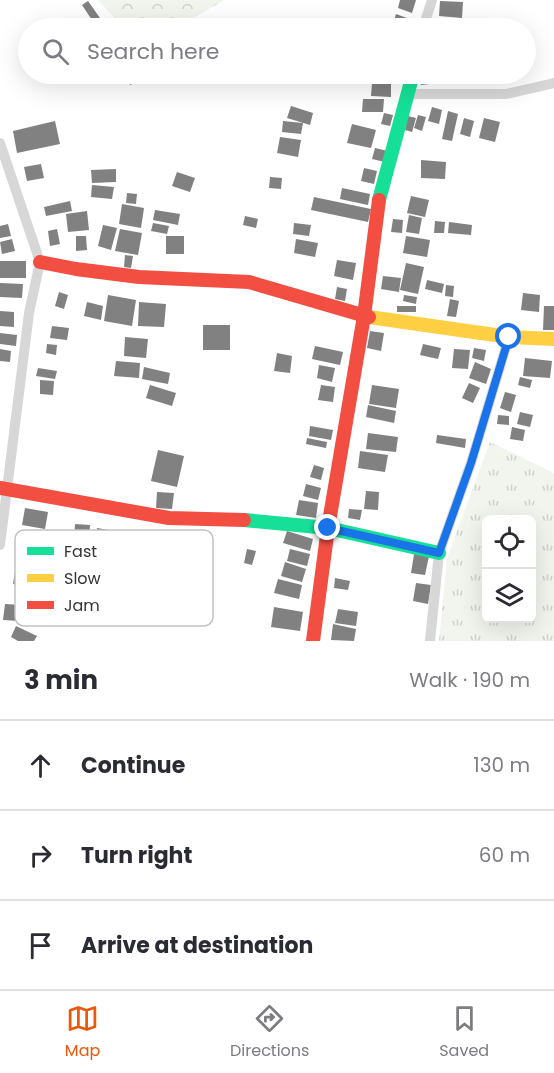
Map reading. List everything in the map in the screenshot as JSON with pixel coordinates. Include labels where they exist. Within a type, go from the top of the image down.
[{"type":"street","points":[[426,18],[432,0]]},
{"type":"street","points":[[409,94],[506,94],[554,83]]},
{"type":"street","points":[[313,641],[328,528],[364,316],[378,204],[411,84]]},
{"type":"street","points":[[0,142],[40,262],[29,314],[3,488],[0,545]]},
{"type":"street","points":[[40,262],[139,277],[249,282],[364,316],[509,337],[554,339]]},
{"type":"street","points":[[430,641],[439,553],[471,463],[509,337]]},
{"type":"street","points":[[3,488],[169,518],[230,519],[328,528],[439,553]]},
{"type":"green space","points":[[98,0],[224,0],[194,18],[115,18]]},
{"type":"green space","points":[[490,442],[554,473],[554,641],[439,641],[447,558]]},
{"type":"building","points":[[400,0],[416,0],[412,13],[398,8]]},
{"type":"building","points":[[88,1],[100,18],[91,18],[82,5]]},
{"type":"building","points":[[440,1],[463,2],[462,18],[439,16]]},
{"type":"building","points":[[396,14],[407,18],[395,18]]},
{"type":"building","points":[[372,84],[391,84],[391,97],[371,96]]},
{"type":"building","points":[[363,99],[384,99],[383,112],[362,112]]},
{"type":"building","points":[[291,106],[313,113],[310,125],[287,118]]},
{"type":"building","points":[[432,107],[442,110],[439,124],[428,121]]},
{"type":"building","points":[[448,111],[458,114],[452,141],[442,139]]},
{"type":"building","points":[[384,113],[393,115],[390,126],[381,124]]},
{"type":"building","points":[[418,115],[426,117],[422,131],[414,128]]},
{"type":"building","points":[[408,116],[416,118],[412,132],[405,130]]},
{"type":"building","points":[[464,118],[474,121],[470,137],[460,134]]},
{"type":"building","points":[[484,118],[500,122],[495,142],[479,138]]},
{"type":"building","points":[[55,121],[60,144],[17,153],[13,131]]},
{"type":"building","points":[[283,121],[303,123],[301,134],[282,132]]},
{"type":"building","points":[[352,124],[376,130],[371,148],[347,143]]},
{"type":"building","points":[[280,137],[301,140],[298,157],[277,153]]},
{"type":"building","points":[[375,148],[388,151],[385,162],[372,159]]},
{"type":"building","points":[[421,160],[446,162],[445,179],[421,178]]},
{"type":"building","points":[[41,164],[44,178],[27,181],[24,167]]},
{"type":"building","points":[[364,168],[377,171],[374,184],[361,181]]},
{"type":"building","points":[[116,169],[116,182],[92,183],[91,170]]},
{"type":"building","points":[[177,172],[195,178],[190,192],[172,186]]},
{"type":"building","points":[[270,177],[282,178],[281,189],[269,188]]},
{"type":"building","points":[[92,185],[114,187],[112,199],[91,197]]},
{"type":"building","points":[[342,188],[370,194],[368,205],[340,199]]},
{"type":"building","points":[[127,193],[137,194],[136,204],[126,203]]},
{"type":"building","points":[[411,196],[429,200],[425,217],[407,213]]},
{"type":"building","points":[[314,197],[371,209],[368,222],[311,210]]},
{"type":"building","points":[[70,201],[72,211],[46,216],[44,207]]},
{"type":"building","points":[[122,204],[144,208],[141,228],[119,224]]},
{"type":"building","points":[[155,210],[180,214],[178,225],[153,220]]},
{"type":"building","points":[[87,211],[89,230],[68,232],[66,214]]},
{"type":"building","points":[[409,215],[422,218],[419,234],[406,232]]},
{"type":"building","points":[[245,216],[258,219],[256,228],[243,225]]},
{"type":"building","points":[[393,219],[403,220],[402,233],[391,232]]},
{"type":"building","points":[[435,221],[445,222],[444,233],[434,233]]},
{"type":"building","points":[[449,222],[472,225],[471,235],[448,233]]},
{"type":"building","points":[[153,223],[169,226],[167,234],[151,231]]},
{"type":"building","points":[[294,223],[311,225],[309,236],[293,234]]},
{"type":"building","points":[[8,224],[11,236],[0,238],[0,226]]},
{"type":"building","points":[[103,225],[117,228],[111,250],[98,246]]},
{"type":"building","points":[[57,229],[60,244],[50,246],[48,231]]},
{"type":"building","points":[[120,229],[142,233],[138,255],[115,251]]},
{"type":"building","points":[[76,236],[86,236],[87,250],[76,251]]},
{"type":"building","points":[[166,236],[184,236],[184,254],[166,254]]},
{"type":"building","points":[[406,236],[430,240],[427,257],[403,253]]},
{"type":"building","points":[[12,239],[15,251],[2,254],[0,242]]},
{"type":"building","points":[[296,239],[318,243],[315,257],[294,253]]},
{"type":"building","points":[[125,255],[133,256],[131,268],[124,267]]},
{"type":"building","points":[[337,260],[356,263],[353,280],[334,276]]},
{"type":"building","points":[[0,261],[26,261],[26,278],[0,278]]},
{"type":"building","points":[[406,263],[424,267],[418,294],[400,290]]},
{"type":"building","points":[[383,276],[401,278],[399,292],[381,289]]},
{"type":"building","points":[[427,280],[444,284],[442,293],[425,289]]},
{"type":"building","points":[[0,283],[23,284],[22,298],[0,297]]},
{"type":"building","points":[[446,285],[454,286],[453,297],[445,296]]},
{"type":"building","points":[[337,287],[347,289],[345,301],[335,299]]},
{"type":"building","points":[[59,292],[68,295],[64,309],[55,306]]},
{"type":"building","points":[[523,293],[540,295],[539,312],[521,310]]},
{"type":"building","points":[[108,295],[136,300],[132,326],[104,321]]},
{"type":"building","points":[[404,295],[417,297],[416,304],[403,301]]},
{"type":"building","points":[[450,299],[459,301],[456,317],[447,316]]},
{"type":"building","points":[[87,302],[103,306],[101,320],[84,316]]},
{"type":"building","points":[[139,302],[166,304],[164,327],[138,326]]},
{"type":"building","points":[[397,306],[416,306],[416,312],[397,312]]},
{"type":"building","points":[[544,306],[554,306],[554,330],[543,330]]},
{"type":"building","points":[[0,311],[14,312],[14,327],[0,326]]},
{"type":"building","points":[[203,325],[230,325],[230,350],[203,350]]},
{"type":"building","points":[[52,326],[69,328],[67,340],[50,338]]},
{"type":"building","points":[[370,331],[384,333],[381,351],[367,348]]},
{"type":"building","points":[[0,333],[17,335],[16,346],[0,344]]},
{"type":"building","points":[[125,337],[148,339],[146,358],[124,356]]},
{"type":"building","points":[[47,344],[57,345],[56,355],[46,353]]},
{"type":"building","points":[[423,344],[441,348],[438,359],[420,355]]},
{"type":"building","points":[[315,346],[343,352],[340,365],[312,359]]},
{"type":"building","points":[[474,348],[486,350],[484,361],[472,358]]},
{"type":"building","points":[[0,349],[11,351],[10,362],[0,361]]},
{"type":"building","points":[[454,349],[470,350],[468,369],[452,368]]},
{"type":"building","points":[[277,353],[292,356],[290,373],[274,371]]},
{"type":"building","points":[[525,358],[552,361],[550,378],[523,376]]},
{"type":"building","points":[[116,361],[140,363],[139,378],[114,376]]},
{"type":"building","points":[[475,362],[491,369],[486,384],[469,378]]},
{"type":"building","points":[[319,365],[335,368],[332,382],[317,378]]},
{"type":"building","points":[[144,367],[170,373],[168,384],[142,379]]},
{"type":"building","points":[[38,368],[57,371],[55,379],[36,376]]},
{"type":"building","points":[[520,377],[532,380],[530,388],[518,385]]},
{"type":"building","points":[[40,380],[54,381],[53,395],[40,394]]},
{"type":"building","points":[[469,383],[480,388],[473,403],[462,398]]},
{"type":"building","points":[[150,385],[176,393],[172,406],[146,398]]},
{"type":"building","points":[[321,385],[335,387],[333,402],[318,400]]},
{"type":"building","points":[[372,385],[399,389],[396,408],[369,404]]},
{"type":"building","points":[[505,392],[516,395],[511,412],[500,408]]},
{"type":"building","points":[[368,405],[396,411],[394,423],[366,417]]},
{"type":"building","points":[[520,412],[533,415],[530,427],[517,424]]},
{"type":"building","points":[[498,415],[509,416],[509,425],[497,424]]},
{"type":"building","points":[[310,426],[333,430],[331,440],[309,436]]},
{"type":"building","points":[[512,427],[525,430],[523,441],[510,439]]},
{"type":"building","points":[[368,433],[398,437],[396,452],[366,449]]},
{"type":"building","points":[[437,435],[466,439],[465,448],[436,443]]},
{"type":"building","points":[[307,438],[327,442],[326,448],[306,444]]},
{"type":"building","points":[[158,450],[184,456],[177,487],[151,481]]},
{"type":"building","points":[[360,451],[388,455],[385,472],[358,468]]},
{"type":"building","points":[[314,465],[324,468],[321,480],[310,477]]},
{"type":"building","points":[[306,484],[321,488],[318,500],[303,496]]},
{"type":"building","points":[[366,491],[379,492],[378,510],[364,509]]},
{"type":"building","points":[[157,492],[174,493],[172,509],[156,508]]},
{"type":"building","points":[[299,500],[318,503],[316,518],[296,515]]},
{"type":"building","points":[[25,508],[48,512],[45,529],[22,525]]},
{"type":"building","points":[[349,509],[362,510],[360,520],[348,518]]},
{"type":"building","points":[[75,524],[90,525],[90,530],[75,530]]},
{"type":"building","points":[[287,531],[313,539],[310,551],[283,543]]},
{"type":"building","points":[[247,549],[256,551],[252,565],[244,563]]},
{"type":"building","points":[[290,549],[310,554],[307,566],[287,561]]},
{"type":"building","points":[[414,554],[429,556],[425,575],[411,573]]},
{"type":"building","points":[[285,562],[306,569],[302,582],[281,576]]},
{"type":"building","points":[[335,578],[350,581],[348,590],[334,588]]},
{"type":"building","points":[[278,579],[302,585],[299,599],[274,593]]},
{"type":"building","points":[[416,583],[431,585],[428,604],[413,601]]},
{"type":"building","points":[[5,604],[15,605],[15,621],[3,620]]},
{"type":"building","points":[[274,607],[303,612],[300,631],[271,627]]},
{"type":"building","points":[[338,609],[358,612],[356,626],[335,623]]},
{"type":"building","points":[[333,624],[356,629],[354,641],[331,640]]},
{"type":"building","points":[[16,626],[37,636],[34,641],[18,641],[11,637]]},
{"type":"traffic: fast","points":[[379,200],[410,84]]},
{"type":"traffic: fast","points":[[244,520],[328,528],[439,553]]},
{"type":"traffic: slow","points":[[369,317],[509,337],[554,339]]},
{"type":"traffic: jam","points":[[313,641],[328,528],[364,316],[379,200]]},
{"type":"traffic: jam","points":[[40,262],[139,277],[249,282],[369,317]]},
{"type":"traffic: jam","points":[[0,488],[169,518],[244,520]]},
{"type":"route","points":[[328,528],[439,553],[471,463],[509,337]]}]
